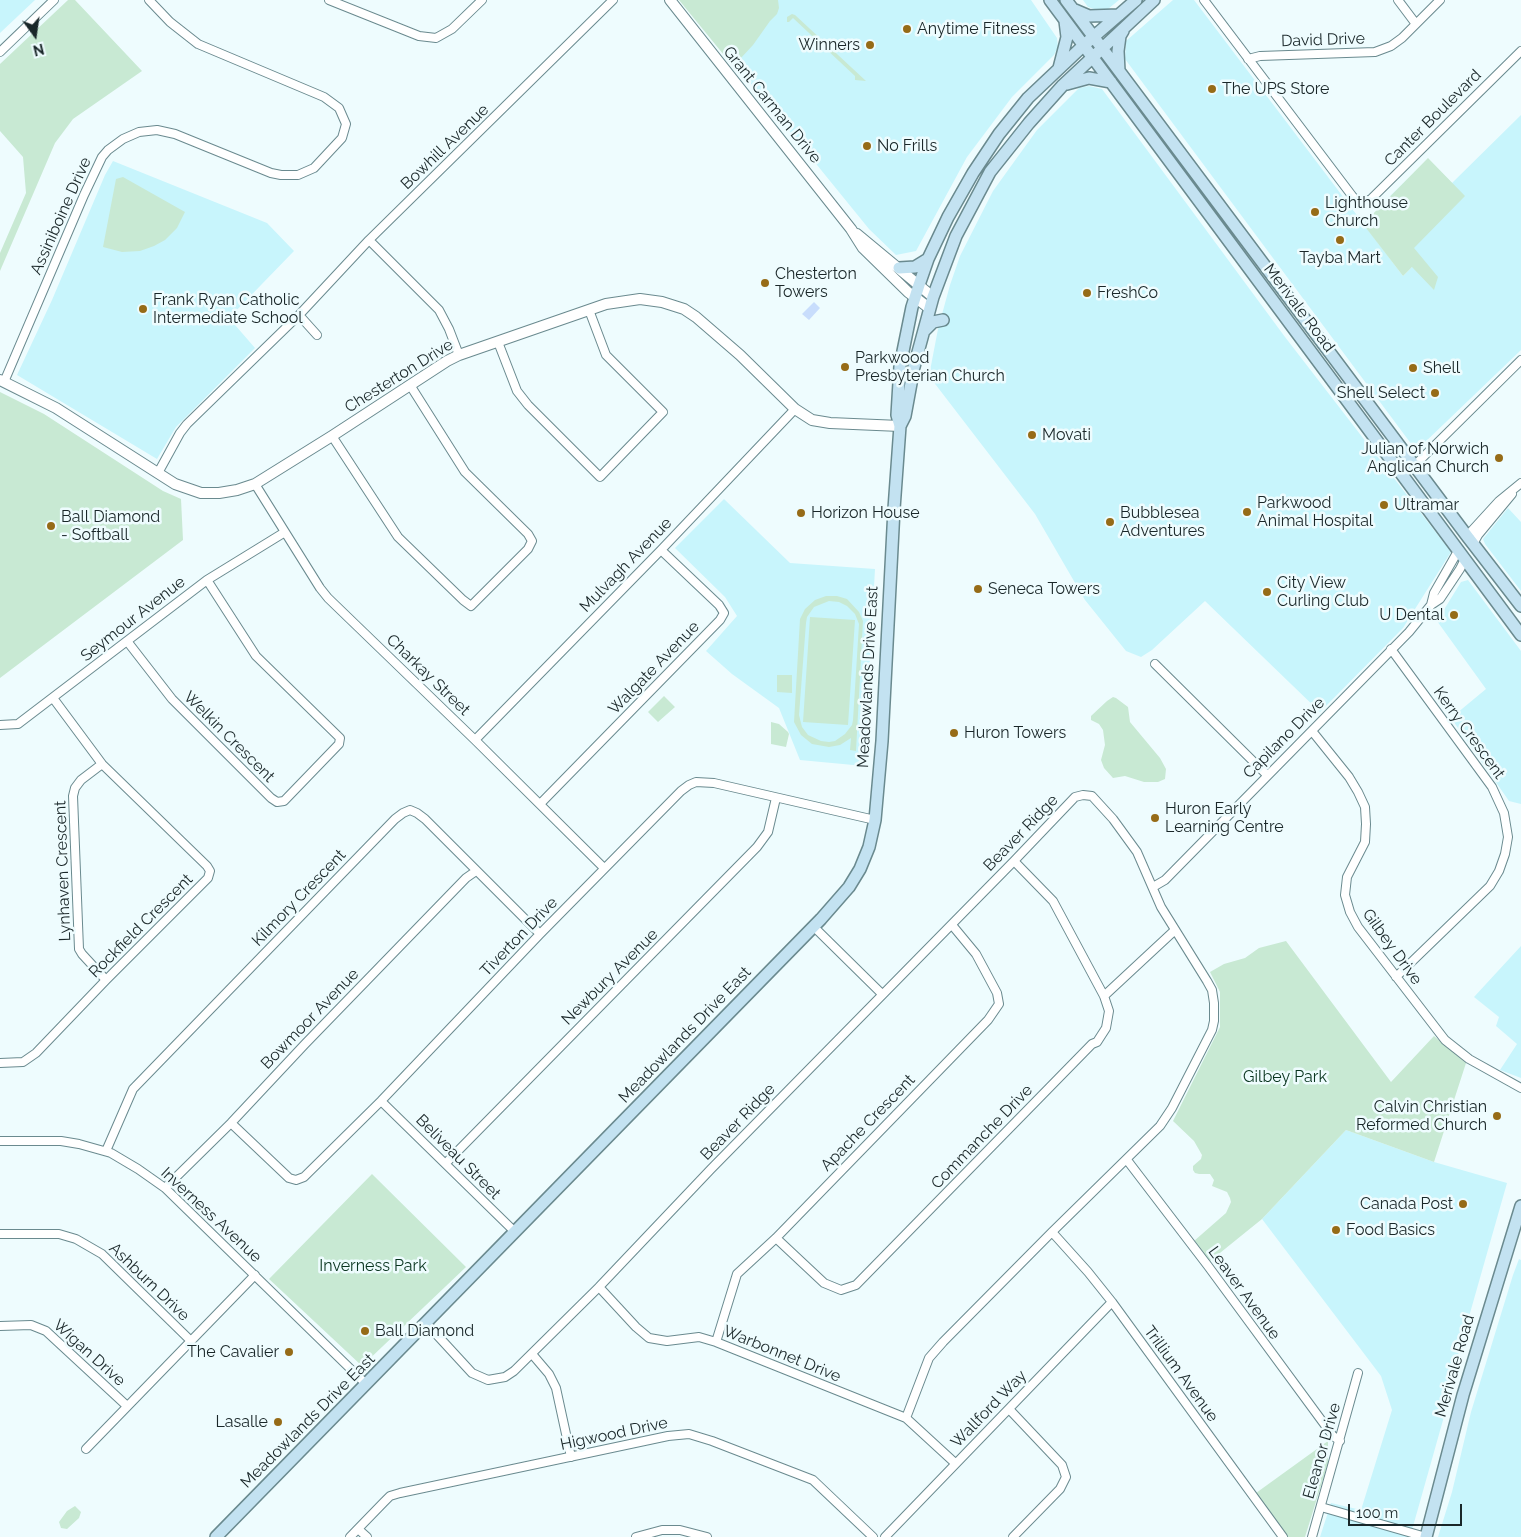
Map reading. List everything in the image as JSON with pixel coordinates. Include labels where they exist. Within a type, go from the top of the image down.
[{"type":"main road","name":"Merivale Road","points":[[1050,0],[1521,635]]},
{"type":"main road","name":"Meadowlands Drive East","points":[[216,1537],[814,927],[843,895],[860,869],[869,847],[875,820],[882,740],[900,426],[897,415],[900,366],[919,285],[928,259],[952,210],[973,173],[999,134],[1028,98],[1136,0]]},
{"type":"main road","name":"Meadowlands Drive East","points":[[900,426],[905,416],[932,297],[956,236],[990,172],[1029,123],[1063,85],[1154,0]]},
{"type":"main road","name":"Merivale Road","points":[[1070,5],[1521,606]]},
{"type":"main road","points":[[1070,5],[1089,16],[1119,15]]},
{"type":"main road","points":[[1059,69],[1067,37],[1065,21]]},
{"type":"main road","points":[[1120,73],[1118,51],[1120,36],[1124,29]]},
{"type":"main road","points":[[1063,85],[1088,78],[1111,82]]},
{"type":"main road","points":[[899,268],[915,267],[928,259]]},
{"type":"main road","points":[[923,332],[932,322],[943,320]]},
{"type":"main road","points":[[1296,331],[1309,325]]},
{"type":"main road","name":"Merivale Road","points":[[1426,1537],[1463,1395],[1521,1206]]},
{"type":"street","points":[[0,52],[54,0]]},
{"type":"street","name":"Assiniboine Drive","points":[[2,381],[84,194],[108,150],[139,132],[158,130],[175,134],[281,176],[298,175],[314,168],[342,138],[346,124],[339,108],[324,97],[198,44],[170,22],[149,0]]},
{"type":"street","points":[[329,0],[419,36],[436,38],[452,29],[482,0]]},
{"type":"street","name":"Bowhill Avenue","points":[[158,473],[187,424],[299,315],[369,240],[613,0]]},
{"type":"street","name":"Grant Carman Drive","points":[[670,0],[851,229],[870,256],[929,308]]},
{"type":"street","points":[[1204,0],[1248,59]]},
{"type":"street","points":[[1398,0],[1416,24]]},
{"type":"street","name":"David Drive","points":[[1248,59],[1260,56],[1375,52],[1396,42],[1440,0]]},
{"type":"street","name":"Canter Boulevard","points":[[1248,59],[1353,197],[1363,202],[1370,200],[1521,51]]},
{"type":"street","name":"Grant Carman Drive","points":[[851,229],[932,297]]},
{"type":"street","points":[[369,240],[439,310],[459,355]]},
{"type":"street","name":"Chesterton Drive","points":[[2,381],[56,408],[175,484],[201,493],[218,493],[237,490],[255,484],[459,355],[606,304],[640,299],[662,302],[684,309],[696,317],[740,355],[795,409],[812,420],[830,423],[900,426]]},
{"type":"street","points":[[498,342],[517,391],[528,405],[600,477],[663,412],[606,355],[589,310]]},
{"type":"street","points":[[299,315],[317,335]]},
{"type":"street","points":[[1415,465],[1521,360]]},
{"type":"street","points":[[332,436],[398,537],[471,606],[528,549],[532,541],[528,534],[465,472],[410,385]]},
{"type":"street","name":"Mulvagh Avenue","points":[[475,740],[661,550],[795,409]]},
{"type":"street","name":"Charkay Street","points":[[255,484],[328,598],[604,868]]},
{"type":"street","points":[[1470,540],[1499,501],[1519,486]]},
{"type":"street","name":"Seymour Avenue","points":[[0,725],[18,724],[207,580],[285,532]]},
{"type":"street","name":"Capilano Drive","points":[[1152,887],[1165,880],[1409,632],[1431,605],[1440,599],[1460,569],[1461,555],[1470,540]]},
{"type":"street","name":"Walgate Avenue","points":[[540,804],[720,620],[724,613],[719,605],[661,550]]},
{"type":"street","name":"Welkin Crescent","points":[[127,640],[172,699],[271,798],[277,802],[284,801],[341,740],[256,656],[207,580]]},
{"type":"street","name":"Kerry Crescent","points":[[1391,650],[1492,787],[1504,813],[1508,837],[1499,871],[1490,886],[1396,977]]},
{"type":"street","points":[[1155,664],[1268,775]]},
{"type":"street","name":"Rockfield Crescent","points":[[0,1063],[23,1062],[30,1059],[208,878],[210,872],[207,866],[102,764],[53,698]]},
{"type":"street","name":"Gilbey Drive","points":[[1312,731],[1349,777],[1365,807],[1365,842],[1347,877],[1345,895],[1350,912],[1358,927],[1445,1040],[1469,1059],[1521,1088]]},
{"type":"street","name":"Lynhaven Crescent","points":[[102,764],[81,780],[75,788],[73,796],[79,949],[106,980]]},
{"type":"street","name":"Tiverton Drive","points":[[231,1123],[288,1178],[296,1180],[304,1177],[381,1101],[604,868],[681,791],[696,782],[714,784],[875,820]]},
{"type":"street","name":"Beaver Ridge","points":[[426,1323],[472,1373],[488,1380],[505,1377],[514,1371],[599,1287],[1075,797],[1083,794],[1092,796],[1113,819],[1137,852],[1162,907],[1212,990],[1214,1021],[1209,1040],[1166,1118],[929,1358],[906,1418]]},
{"type":"street","name":"Newbury Avenue","points":[[446,1164],[757,847],[768,832],[776,798]]},
{"type":"street","name":"Kilmory Crescent","points":[[106,1151],[133,1089],[395,819],[410,810],[418,813],[540,934]]},
{"type":"street","name":"Commanche Drive","points":[[776,1238],[824,1283],[841,1290],[856,1285],[1092,1044],[1097,1042],[1106,1028],[1109,1011],[1104,996],[1053,900],[1014,861]]},
{"type":"street","name":"Bowmoor Avenue","points":[[165,1188],[231,1123],[311,1037],[476,871]]},
{"type":"street","name":"Apache Crescent","points":[[716,1342],[737,1274],[776,1238],[988,1020],[999,1004],[997,993],[976,954],[952,925]]},
{"type":"street","points":[[814,927],[882,994]]},
{"type":"street","points":[[1104,996],[1175,930]]},
{"type":"street","name":"Beliveau Street","points":[[381,1101],[515,1232]]},
{"type":"street","name":"Inverness Avenue","points":[[0,1141],[61,1141],[79,1144],[106,1151],[138,1169],[165,1188],[366,1384]]},
{"type":"street","name":"Leaver Avenue","points":[[1126,1160],[1208,1266],[1333,1436],[1340,1441]]},
{"type":"street","name":"Trillium Avenue","points":[[1052,1232],[1112,1302],[1284,1537]]},
{"type":"street","name":"Ashburn Drive","points":[[0,1234],[59,1234],[76,1239],[102,1254],[191,1341]]},
{"type":"street","name":"Wigan Drive","points":[[86,1448],[254,1275]]},
{"type":"street","name":"Warbonnet Drive","points":[[599,1287],[636,1327],[649,1338],[667,1341],[699,1337],[716,1342],[906,1418],[955,1463]]},
{"type":"street","name":"Wallford Way","points":[[886,1537],[955,1463],[1009,1410],[1112,1302]]},
{"type":"street","name":"Wigan Drive","points":[[0,1326],[31,1325],[46,1331],[127,1406]]},
{"type":"street","points":[[532,1354],[548,1374],[556,1388],[571,1457]]},
{"type":"street","name":"Eleanor Drive","points":[[1312,1537],[1358,1373]]},
{"type":"street","points":[[1009,1410],[1062,1465],[1066,1477],[1060,1488],[1014,1537]]},
{"type":"street","name":"Higwood Drive","points":[[350,1537],[390,1496],[668,1436],[689,1434],[712,1440],[813,1480],[873,1537]]},
{"type":"street","points":[[1321,1507],[1426,1537]]},
{"type":"street","points":[[358,1528],[367,1537]]},
{"type":"street","points":[[636,1537],[662,1530],[680,1530],[707,1537]]},
{"type":"shaded area","points":[[0,0],[35,0],[0,33]]},
{"type":"shaded area","points":[[683,0],[1031,0],[1057,38],[1058,47],[1054,55],[1012,97],[967,157],[916,251],[896,255],[869,229]]},
{"type":"shaded area","points":[[1083,0],[1119,0],[1108,9],[1097,10],[1088,7]]},
{"type":"shaded area","points":[[1173,0],[1194,0],[1403,276],[1412,267],[1413,249],[1382,206],[1383,203],[1428,159],[1452,183],[1521,115],[1521,350],[1421,446],[1412,445],[1125,59],[1126,41]]},
{"type":"shaded area","points":[[1089,86],[1102,89],[1285,337],[1451,552],[1403,628],[1320,712],[1205,601],[1152,650],[1141,657],[1126,651],[1085,600],[1035,514],[929,376],[938,329],[960,256],[993,191],[1037,130],[1079,88]]},
{"type":"shaded area","name":"Frank Ryan Catholic Intermediate School","points":[[113,161],[267,223],[294,251],[229,318],[255,348],[176,427],[157,459],[17,375],[52,300],[105,175]]},
{"type":"shaded area","points":[[814,302],[820,308],[809,320],[802,314]]},
{"type":"shaded area","points":[[724,499],[790,563],[875,569],[864,766],[800,760],[779,708],[732,674],[706,651],[737,616],[725,597],[675,548]]},
{"type":"shaded area","points":[[1508,508],[1521,522],[1521,591],[1483,539]]},
{"type":"shaded area","points":[[1468,580],[1521,651],[1521,804],[1509,801],[1451,718],[1486,689],[1437,621],[1461,582]]},
{"type":"shaded area","points":[[1521,946],[1521,1078],[1500,1070],[1517,1044],[1496,1026],[1499,1017],[1474,997]]},
{"type":"shaded area","points":[[1346,1130],[1434,1162],[1507,1183],[1447,1394],[1447,1406],[1410,1537],[1320,1537],[1331,1503],[1361,1510],[1392,1410],[1381,1376],[1262,1219]]},
{"type":"shaded area","points":[[1519,1259],[1521,1260],[1521,1537],[1438,1537],[1452,1492],[1471,1412]]},
{"type":"green space","points":[[68,0],[75,0],[142,71],[73,119],[55,143],[0,271],[0,253],[26,193],[23,157],[0,131],[0,64]]},
{"type":"green space","points":[[679,0],[778,0],[779,8],[777,14],[753,45],[740,59],[733,62],[728,60]]},
{"type":"green space","points":[[792,14],[866,81],[855,80],[855,76],[793,18],[787,22],[787,17]]},
{"type":"green space","points":[[1428,158],[1465,196],[1414,248],[1438,277],[1434,290],[1412,267],[1403,276],[1363,224]]},
{"type":"green space","points":[[123,177],[185,212],[177,228],[165,240],[140,251],[122,252],[103,247],[116,179]]},
{"type":"green space","points":[[0,392],[44,414],[163,491],[181,499],[183,540],[0,678]]},
{"type":"green space","points":[[826,596],[837,596],[847,599],[859,612],[863,621],[856,751],[850,750],[851,738],[840,745],[829,747],[812,744],[801,735],[794,722],[800,619],[805,609],[815,600]],"holes":[[[829,601],[839,602],[847,606],[855,614],[859,624],[853,720],[852,725],[845,734],[835,741],[829,742],[821,741],[808,735],[802,727],[799,715],[807,617],[814,607]]]},
{"type":"green space","points":[[810,617],[855,620],[848,725],[803,722]]},
{"type":"green space","points":[[777,675],[792,675],[792,693],[777,692]]},
{"type":"green space","points":[[664,696],[675,707],[658,722],[648,712]]},
{"type":"green space","points":[[1113,697],[1128,707],[1130,722],[1160,758],[1166,769],[1165,779],[1158,782],[1144,782],[1125,776],[1113,778],[1104,768],[1101,760],[1105,745],[1103,730],[1099,724],[1091,720],[1091,716]]},
{"type":"green space","points":[[771,722],[779,724],[788,732],[786,747],[771,744]]},
{"type":"green space","name":"Gilbey Park","points":[[1286,941],[1391,1082],[1434,1036],[1466,1063],[1434,1162],[1346,1130],[1262,1219],[1210,1261],[1194,1241],[1226,1213],[1231,1202],[1230,1198],[1227,1192],[1212,1186],[1214,1180],[1210,1174],[1195,1173],[1193,1166],[1201,1159],[1202,1155],[1194,1141],[1173,1121],[1220,1027],[1220,992],[1210,972],[1224,964],[1245,958],[1259,948]]},
{"type":"green space","name":"Inverness Park","points":[[372,1174],[466,1267],[362,1366],[269,1279]]},
{"type":"green space","points":[[1328,1441],[1328,1463],[1305,1537],[1287,1537],[1256,1493]]},
{"type":"green space","points":[[75,1506],[81,1512],[79,1518],[67,1529],[61,1528],[59,1522],[67,1511]]},
{"type":"place","name":"Anytime Fitness","points":[[907,29]]},
{"type":"place","name":"Winners","points":[[870,45]]},
{"type":"place","name":"The UPS Store","points":[[1212,89]]},
{"type":"place","name":"No Frills","points":[[867,146]]},
{"type":"place","name":"Lighthouse Church","points":[[1315,212]]},
{"type":"place","name":"Tayba Mart","points":[[1340,240]]},
{"type":"place","name":"Chesterton Towers","points":[[765,283]]},
{"type":"place","name":"FreshCo","points":[[1087,293]]},
{"type":"place","name":"Frank Ryan Catholic Intermediate School","points":[[143,309]]},
{"type":"place","name":"Parkwood Presbyterian Church","points":[[845,367]]},
{"type":"place","name":"Shell","points":[[1413,368]]},
{"type":"place","name":"Shell Select","points":[[1435,393]]},
{"type":"place","name":"Movati","points":[[1032,435]]},
{"type":"place","name":"Julian of Norwich Anglican Church","points":[[1499,458]]},
{"type":"place","name":"Ultramar","points":[[1384,505]]},
{"type":"place","name":"Parkwood Animal Hospital","points":[[1247,512]]},
{"type":"place","name":"Horizon House","points":[[801,513]]},
{"type":"place","name":"Bubblesea Adventures","points":[[1110,522]]},
{"type":"place","name":"Ball Diamond - Softball","points":[[51,526]]},
{"type":"place","name":"Seneca Towers","points":[[978,589]]},
{"type":"place","name":"City View Curling Club","points":[[1267,592]]},
{"type":"place","name":"U Dental","points":[[1454,615]]},
{"type":"place","name":"Huron Towers","points":[[954,733]]},
{"type":"place","name":"Huron Early Learning Centre","points":[[1155,818]]},
{"type":"place","name":"Calvin Christian Reformed Church","points":[[1497,1116]]},
{"type":"place","name":"Canada Post","points":[[1463,1204]]},
{"type":"place","name":"Food Basics","points":[[1336,1230]]},
{"type":"place","name":"Ball Diamond","points":[[365,1331]]},
{"type":"place","name":"The Cavalier","points":[[289,1352]]},
{"type":"place","name":"Lasalle","points":[[278,1422]]}]
